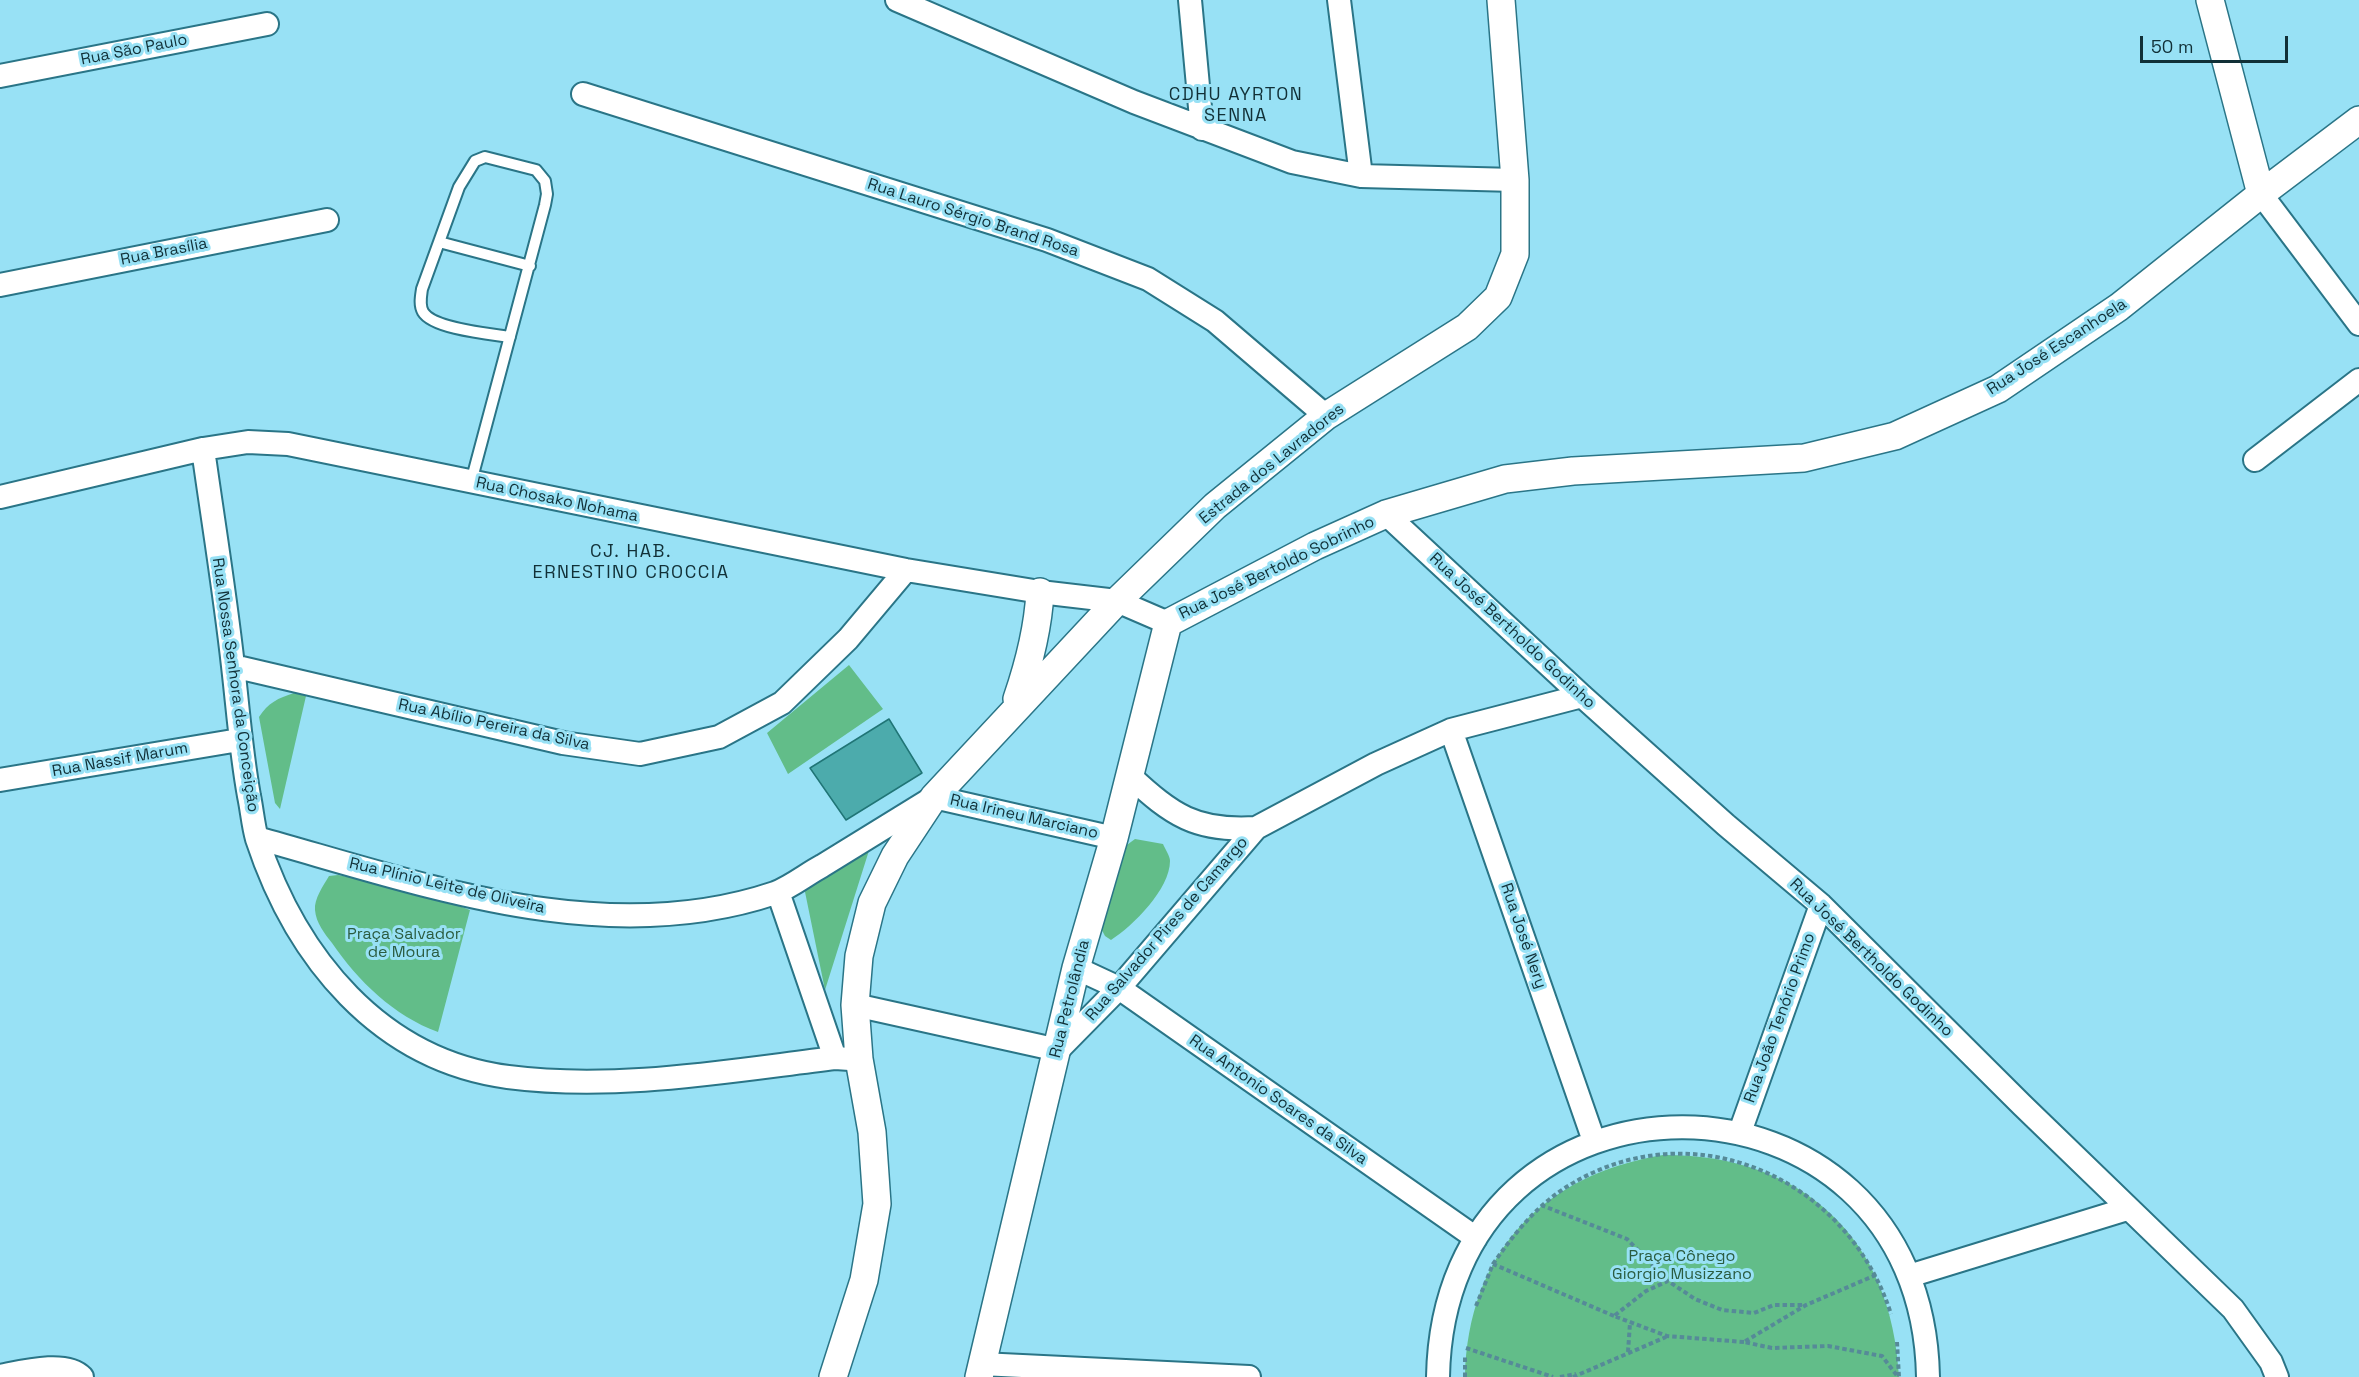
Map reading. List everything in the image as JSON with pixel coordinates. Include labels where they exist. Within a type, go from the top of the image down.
[{"type":"street","points":[[897,0],[1202,129],[1293,162],[1361,176],[1515,180]]},
{"type":"street","points":[[1190,0],[1202,129]]},
{"type":"street","points":[[1339,0],[1361,176]]},
{"type":"street","name":"Estrada dos Lavradores","points":[[833,1377],[864,1280],[877,1204],[872,1132],[847,1058],[859,956],[872,903],[896,856],[934,797],[1013,709],[1117,601],[1215,506],[1326,416],[1467,327],[1498,297],[1515,254],[1515,180],[1501,0]]},
{"type":"street","points":[[2210,0],[2260,194],[2359,324]]},
{"type":"street","name":"Rua São Paulo","points":[[0,76],[267,24]]},
{"type":"street","name":"Rua Lauro Sérgio Brand Rosa","points":[[583,94],[1047,240],[1148,279],[1215,321],[1326,416]]},
{"type":"street","name":"Rua José Escanhoela","points":[[1386,514],[1505,479],[1573,471],[1804,458],[1895,436],[1998,389],[2120,307],[2260,194],[2359,120]]},
{"type":"street","name":"Rua Brasília","points":[[0,285],[327,220]]},
{"type":"street","points":[[2255,460],[2359,380]]},
{"type":"street","name":"Rua Chosako Nohama","points":[[0,497],[202,449],[248,442],[288,444],[906,570],[1040,592],[1117,601],[1168,623]]},
{"type":"street","name":"Rua Nossa Senhora da Conceição","points":[[202,449],[233,666],[239,740],[256,838],[294,926],[338,987],[397,1038],[443,1062],[507,1077],[594,1083],[847,1058]]},
{"type":"street","name":"Rua José Bertoldo Sobrinho","points":[[1168,623],[1315,546],[1386,514]]},
{"type":"street","name":"Rua José Bertholdo Godinho","points":[[1386,514],[1582,696],[1726,825],[1821,905],[2127,1209],[2233,1309],[2271,1362],[2277,1377]]},
{"type":"street","name":"Rua Abílio Pereira da Silva","points":[[233,666],[563,743],[640,754],[719,737],[782,703],[848,639],[906,570]]},
{"type":"street","points":[[1013,709],[1029,664],[1038,622],[1040,592]]},
{"type":"street","name":"Rua Petrolândia","points":[[980,1371],[1076,968],[1114,838],[1168,623]]},
{"type":"street","name":"Rua Salvador Pires de Camargo","points":[[1058,1050],[1119,988],[1256,828],[1376,764],[1451,730],[1582,696]]},
{"type":"street","name":"Rua José Nery","points":[[1451,730],[1594,1142]]},
{"type":"street","name":"Rua Nassif Marum","points":[[0,780],[239,740]]},
{"type":"street","points":[[1130,776],[1151,796],[1196,825],[1225,830],[1256,828]]},
{"type":"street","name":"Rua Irineu Marciano","points":[[934,797],[1114,838]]},
{"type":"street","name":"Rua Plínio Leite de Oliveira","points":[[256,838],[426,885],[543,910],[638,917],[720,908],[778,892],[934,797]]},
{"type":"street","points":[[778,892],[847,1058]]},
{"type":"street","name":"Rua João Tenório Primo","points":[[1740,1132],[1821,905]]},
{"type":"street","name":"Rua Antonio Soares da Silva","points":[[1076,968],[1119,988],[1476,1238]]},
{"type":"street","points":[[855,1005],[1058,1050]]},
{"type":"street","points":[[1438,1377],[1439,1347],[1445,1309],[1458,1272],[1476,1238],[1494,1213],[1539,1171],[1594,1142],[1630,1131],[1666,1126],[1703,1126],[1740,1132],[1771,1142],[1801,1156],[1837,1180],[1876,1220],[1895,1246],[1910,1276],[1928,1349],[1928,1377]]},
{"type":"street","points":[[1910,1276],[2127,1209]]},
{"type":"street","points":[[0,1376],[51,1368],[77,1371],[82,1377]]},
{"type":"street","points":[[980,1371],[1249,1377]]},
{"type":"lane","points":[[471,482],[530,266],[547,194],[545,181],[536,170],[484,156],[475,161],[466,174],[422,289],[420,303],[424,313],[435,323],[510,338]]},
{"type":"lane","points":[[439,242],[530,266]]},
{"type":"path","points":[[1473,1314],[1482,1285],[1493,1264],[1518,1228],[1568,1185],[1630,1160],[1663,1155],[1696,1155],[1761,1169],[1791,1184],[1818,1203],[1843,1226],[1876,1275],[1893,1324]]},
{"type":"path","points":[[1542,1205],[1627,1239],[1668,1281],[1695,1299],[1722,1310],[1754,1313],[1774,1305],[1806,1305]]},
{"type":"path","points":[[1493,1264],[1630,1323],[1667,1336],[1744,1342],[1772,1348],[1828,1346],[1882,1356],[1899,1377]]},
{"type":"path","points":[[1744,1342],[1806,1305],[1876,1275]]},
{"type":"path","points":[[1614,1316],[1626,1303],[1668,1281]]},
{"type":"path","points":[[1628,1352],[1630,1323]]},
{"type":"path","points":[[1896,1335],[1899,1377]]},
{"type":"path","points":[[1560,1377],[1575,1375],[1667,1336]]},
{"type":"path","points":[[1467,1340],[1466,1349],[1553,1377]]},
{"type":"green space","points":[[849,665],[883,709],[788,774],[767,733]]},
{"type":"green space","points":[[294,693],[306,696],[280,809],[275,803],[259,717],[274,702]]},
{"type":"green space","points":[[1135,839],[1163,844],[1170,859],[1168,872],[1164,883],[1149,906],[1130,926],[1111,940],[1105,936],[1096,919],[1120,850]]},
{"type":"green space","points":[[872,841],[825,990],[804,887]]},
{"type":"green space","name":"Praça Salvador de Moura","points":[[338,875],[415,890],[470,910],[438,1032],[407,1017],[378,996],[353,971],[324,932],[316,915],[316,901],[329,876]]},
{"type":"green space","name":"Praça Cônego Giorgio Musizzano","points":[[1663,1155],[1713,1159],[1758,1170],[1797,1188],[1831,1214],[1858,1245],[1879,1284],[1893,1328],[1899,1377],[1465,1377],[1469,1333],[1480,1293],[1497,1258],[1520,1227],[1548,1201],[1581,1181],[1620,1165]]},
{"type":"building","points":[[889,719],[922,773],[846,820],[810,768]]},
{"type":"district","name":"CDHU AYRTON SENNA","points":[[1236,106]]},
{"type":"district","name":"CJ. HAB. ERNESTINO CROCCIA","points":[[631,562]]}]
